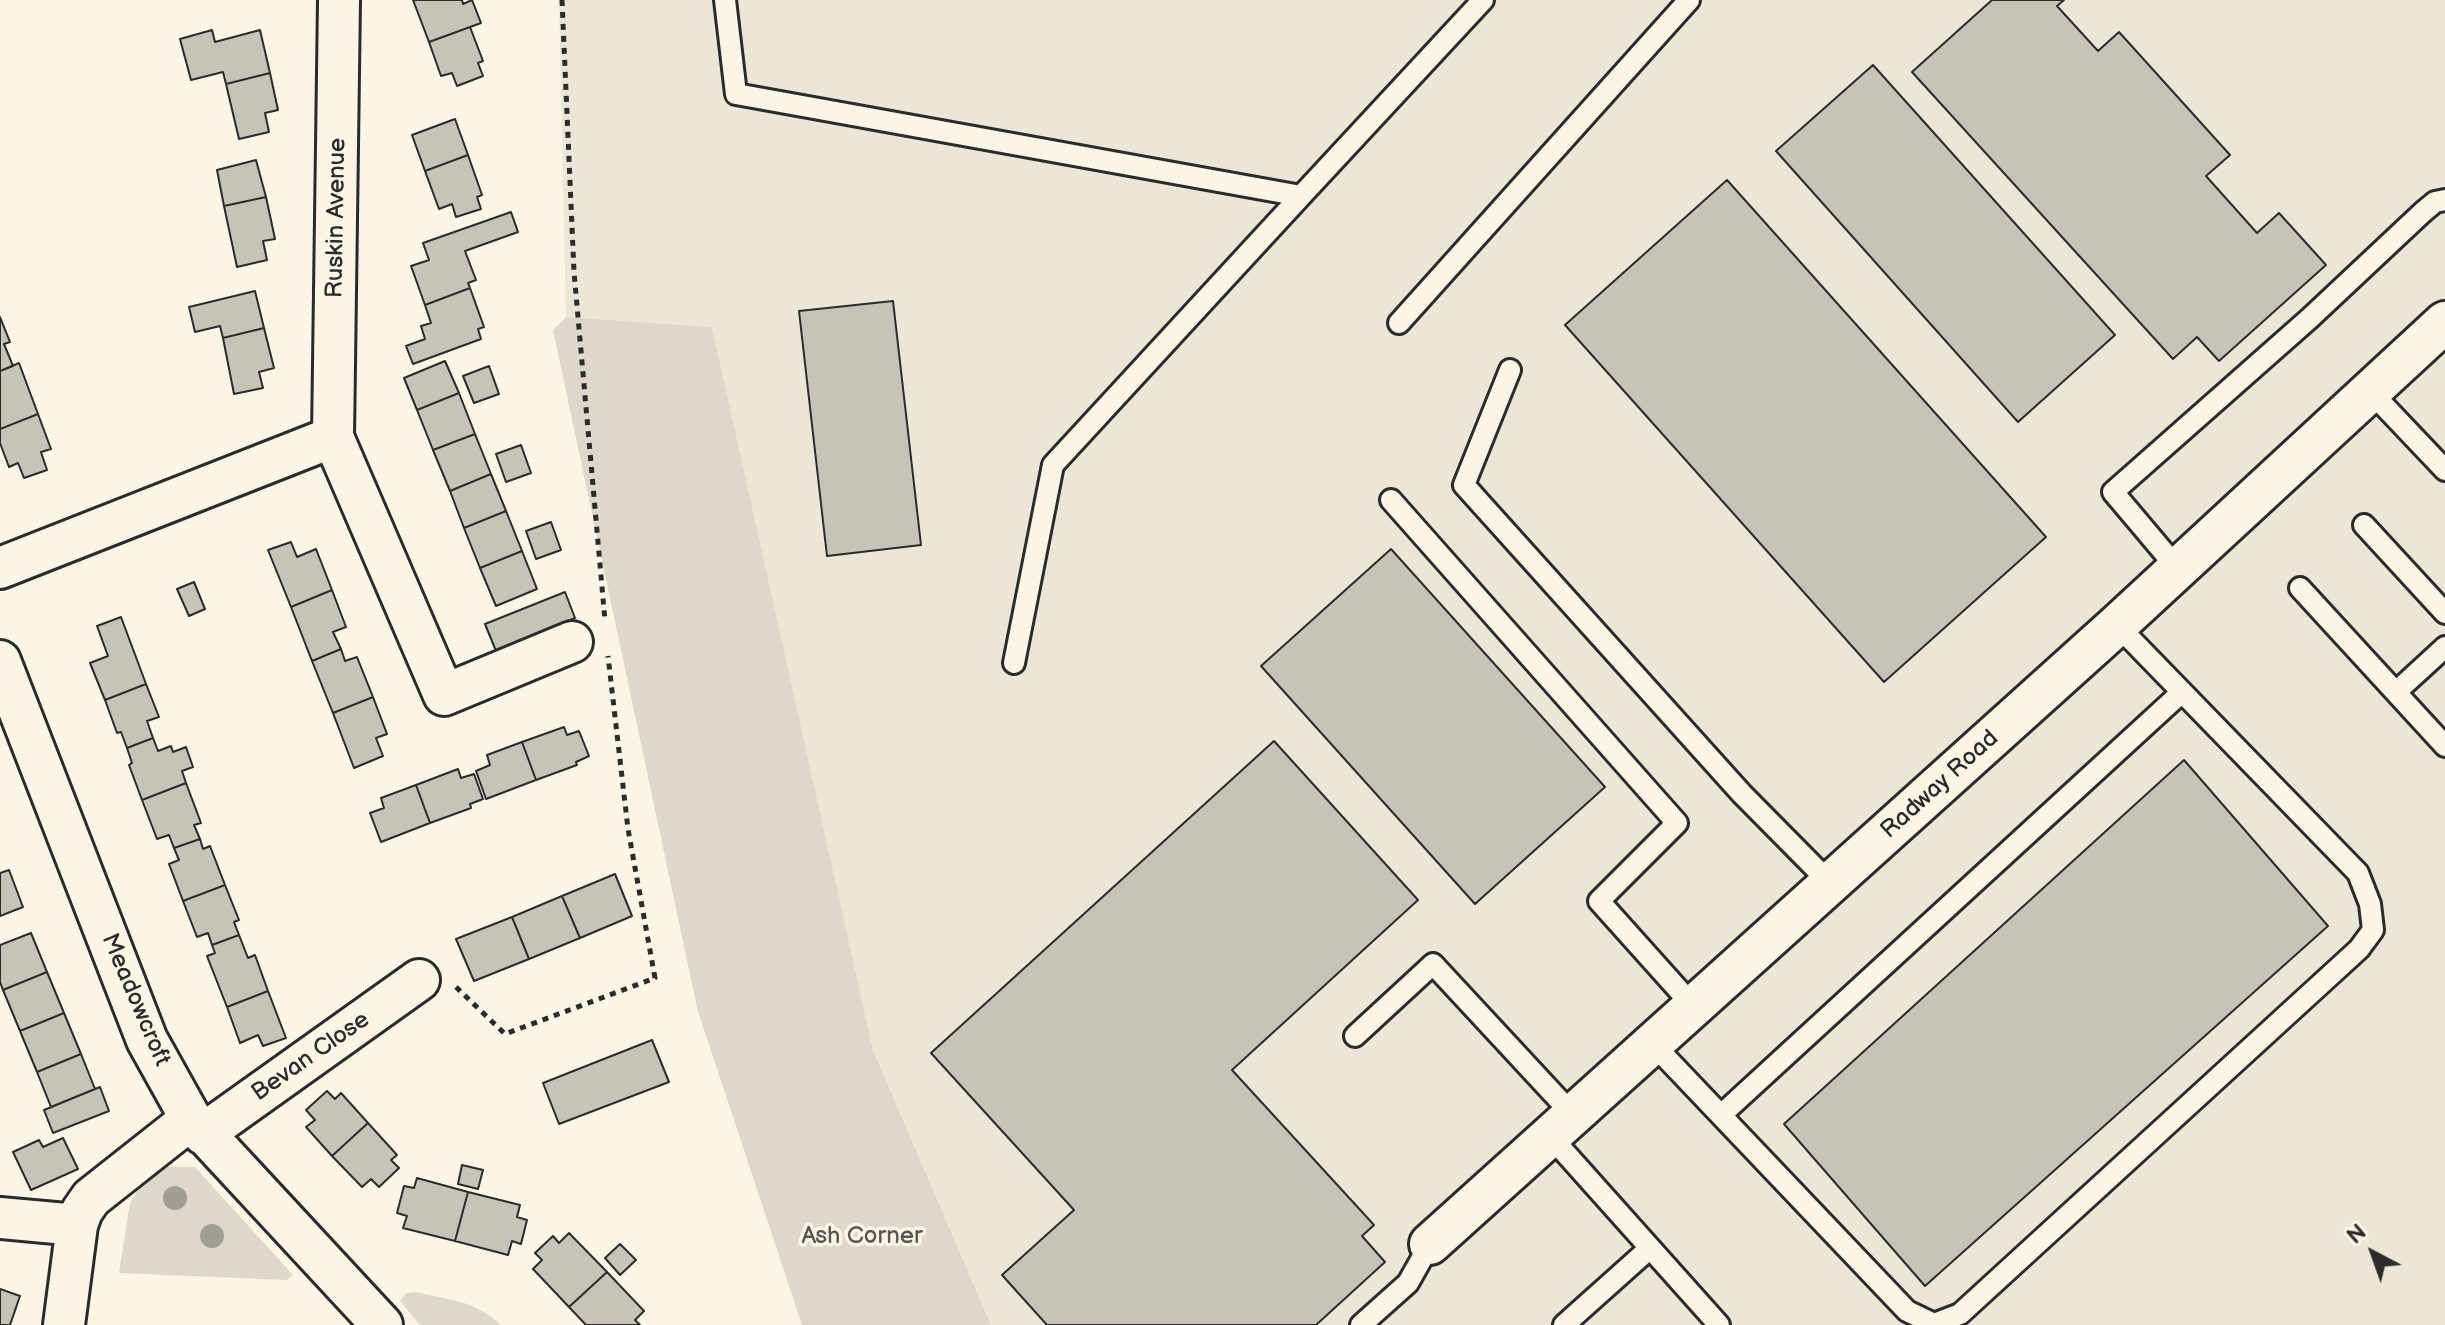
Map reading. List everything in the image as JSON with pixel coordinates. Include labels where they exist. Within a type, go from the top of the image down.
[{"type":"street","name":"Ruskin Avenue","points":[[339,0],[333,437],[444,695],[589,636]]},
{"type":"street","name":"Radway Road","points":[[1430,1244],[2117,625],[2445,322]]},
{"type":"street","points":[[0,568],[333,437]]},
{"type":"street","name":"Meadowcroft","points":[[0,661],[147,1040],[197,1127],[382,1325]]},
{"type":"street","name":"Bevan Close","points":[[77,1225],[91,1198],[419,980]]},
{"type":"street","points":[[0,1218],[77,1225],[64,1325]]},
{"type":"lane","points":[[725,0],[736,94],[1301,196]]},
{"type":"lane","points":[[1014,663],[1053,465],[1483,0]]},
{"type":"lane","points":[[1399,323],[1689,0]]},
{"type":"lane","points":[[2178,569],[2113,492],[2423,212],[2435,202],[2445,200]]},
{"type":"lane","points":[[1510,370],[1464,485],[1742,794],[1831,884]]},
{"type":"lane","points":[[2370,391],[2445,470]]},
{"type":"lane","points":[[1391,500],[1677,823],[1599,901],[1694,1007]]},
{"type":"lane","points":[[2364,525],[2445,613]]},
{"type":"lane","points":[[2300,588],[2445,746]]},
{"type":"lane","points":[[1653,1044],[1907,1311],[1934,1324],[1960,1314],[2359,949],[2373,930],[2370,904],[2358,873],[2117,625]]},
{"type":"lane","points":[[2396,692],[2445,647]]},
{"type":"lane","points":[[1721,1115],[2182,692]]},
{"type":"lane","points":[[1355,1036],[1433,964],[1562,1126],[1649,1249],[1719,1325]]},
{"type":"lane","points":[[1361,1325],[1408,1283],[1430,1244]]},
{"type":"lane","points":[[1564,1325],[1649,1249]]},
{"type":"path","points":[[419,980],[439,971],[505,1034],[655,978],[589,636],[562,0]]},
{"type":"shaded area","points":[[559,0],[2445,0],[2445,1325],[991,1325],[873,1050],[712,327],[566,317]]},
{"type":"green space","name":"Ash Corner","points":[[566,317],[712,327],[873,1050],[991,1325],[802,1325],[698,1012],[553,330]]},
{"type":"green space","points":[[167,1167],[195,1167],[293,1275],[287,1280],[119,1273],[130,1203],[139,1189]]},
{"type":"green space","points":[[415,1292],[471,1306],[501,1325],[420,1325],[400,1301],[406,1293]]},
{"type":"building","points":[[413,0],[462,0],[463,4],[472,0],[481,23],[429,42]]},
{"type":"building","points":[[1992,0],[2064,0],[2057,6],[2098,51],[2119,32],[2230,155],[2206,176],[2257,233],[2279,213],[2326,265],[2219,361],[2197,337],[2173,359],[1912,72]]},
{"type":"building","points":[[470,27],[483,61],[478,63],[483,76],[457,86],[452,73],[441,76],[429,42]]},
{"type":"building","points":[[212,30],[215,42],[260,30],[270,73],[226,84],[223,72],[191,80],[180,39]]},
{"type":"building","points":[[1873,65],[2115,335],[2018,422],[1776,151]]},
{"type":"building","points":[[270,73],[278,110],[265,113],[269,132],[239,139],[226,84]]},
{"type":"building","points":[[455,119],[468,155],[425,171],[412,135]]},
{"type":"building","points":[[468,155],[482,195],[477,197],[481,209],[456,217],[452,204],[439,209],[425,171]]},
{"type":"building","points":[[256,160],[266,197],[224,206],[217,170]]},
{"type":"building","points":[[1727,180],[2046,537],[1884,682],[1565,325]]},
{"type":"building","points":[[266,197],[275,239],[263,241],[267,260],[237,267],[224,206]]},
{"type":"building","points":[[511,212],[518,232],[465,251],[476,280],[468,283],[470,288],[425,305],[411,266],[429,260],[423,243]]},
{"type":"building","points":[[470,288],[484,327],[478,329],[481,339],[413,364],[406,346],[425,339],[421,326],[431,323],[425,305]]},
{"type":"building","points":[[255,291],[264,328],[223,338],[220,326],[195,332],[189,307]]},
{"type":"building","points":[[893,301],[921,545],[827,556],[799,311]]},
{"type":"building","points":[[0,317],[10,342],[4,344],[13,366],[0,371]]},
{"type":"building","points":[[264,328],[274,368],[259,372],[263,388],[234,394],[223,338]]},
{"type":"building","points":[[445,361],[459,393],[417,410],[404,378]]},
{"type":"building","points":[[19,363],[38,414],[0,429],[0,371]]},
{"type":"building","points":[[489,366],[499,394],[474,403],[463,376]]},
{"type":"building","points":[[459,393],[475,434],[433,450],[417,410]]},
{"type":"building","points":[[38,414],[51,449],[41,452],[47,470],[24,478],[18,463],[9,467],[0,443],[0,429]]},
{"type":"building","points":[[475,434],[491,474],[450,491],[433,450]]},
{"type":"building","points":[[521,445],[531,473],[506,482],[496,454]]},
{"type":"building","points":[[491,474],[506,511],[464,528],[450,491]]},
{"type":"building","points":[[506,511],[522,551],[480,568],[464,528]]},
{"type":"building","points":[[551,522],[561,550],[536,559],[526,531]]},
{"type":"building","points":[[291,542],[297,557],[316,549],[332,590],[291,607],[268,550]]},
{"type":"building","points":[[1391,549],[1605,787],[1475,904],[1261,666]]},
{"type":"building","points":[[522,551],[537,589],[496,606],[480,568]]},
{"type":"building","points":[[194,582],[205,609],[189,616],[177,589]]},
{"type":"building","points":[[332,590],[346,627],[333,632],[341,649],[312,661],[291,607]]},
{"type":"building","points":[[565,592],[575,618],[496,651],[485,624]]},
{"type":"building","points":[[121,617],[146,684],[105,700],[90,663],[108,656],[97,626]]},
{"type":"building","points":[[341,649],[345,661],[357,657],[373,697],[333,713],[312,661]]},
{"type":"building","points":[[146,684],[159,717],[147,721],[153,738],[127,748],[121,732],[117,733],[105,700]]},
{"type":"building","points":[[373,697],[387,734],[376,738],[383,756],[354,768],[333,713]]},
{"type":"building","points":[[564,727],[567,735],[579,731],[589,756],[576,762],[577,765],[536,780],[522,742]]},
{"type":"building","points":[[153,738],[158,751],[171,746],[173,752],[186,747],[193,767],[182,771],[186,783],[142,800],[129,765],[132,763],[127,748]]},
{"type":"building","points":[[1274,741],[1418,900],[1232,1070],[1374,1225],[1362,1236],[1385,1262],[1316,1325],[1047,1325],[1002,1275],[1074,1210],[931,1053]]},
{"type":"building","points":[[522,742],[536,780],[486,799],[476,771],[490,765],[487,755]]},
{"type":"building","points":[[2184,760],[2328,926],[1925,1286],[1784,1124]]},
{"type":"building","points":[[458,769],[461,778],[474,774],[483,799],[470,804],[471,808],[430,823],[416,785]]},
{"type":"building","points":[[186,783],[201,823],[194,825],[200,839],[174,848],[169,835],[157,839],[142,800]]},
{"type":"building","points":[[416,785],[430,823],[381,842],[370,813],[384,808],[381,798]]},
{"type":"building","points":[[200,839],[203,849],[210,846],[225,885],[183,901],[169,864],[179,860],[174,848]]},
{"type":"building","points":[[9,870],[23,907],[0,916],[0,873]]},
{"type":"building","points":[[615,874],[632,916],[580,938],[562,896]]},
{"type":"building","points":[[225,885],[239,920],[234,922],[239,935],[212,945],[208,933],[197,937],[183,901]]},
{"type":"building","points":[[562,896],[580,938],[529,959],[512,917]]},
{"type":"building","points":[[512,917],[529,959],[474,981],[456,939]]},
{"type":"building","points":[[31,933],[47,972],[3,990],[0,982],[0,945]]},
{"type":"building","points":[[239,935],[248,958],[255,955],[268,991],[227,1007],[207,956],[215,953],[212,945]]},
{"type":"building","points":[[47,972],[64,1013],[20,1031],[3,990]]},
{"type":"building","points":[[268,991],[286,1038],[263,1046],[258,1035],[240,1043],[227,1007]]},
{"type":"building","points":[[64,1013],[81,1054],[37,1072],[20,1031]]},
{"type":"building","points":[[652,1040],[669,1082],[559,1124],[543,1083]]},
{"type":"building","points":[[81,1054],[95,1089],[51,1107],[37,1072]]},
{"type":"building","points":[[100,1087],[109,1111],[53,1133],[44,1110]]},
{"type":"building","points":[[327,1091],[335,1099],[341,1093],[368,1123],[332,1156],[306,1127],[315,1120],[306,1110]]},
{"type":"building","points":[[368,1123],[397,1155],[391,1160],[399,1168],[379,1187],[371,1179],[362,1187],[332,1156]]},
{"type":"building","points":[[63,1138],[78,1169],[31,1190],[13,1152],[39,1140],[43,1147]]},
{"type":"building","points":[[462,1165],[483,1170],[478,1189],[458,1184]]},
{"type":"building","points":[[417,1178],[468,1192],[455,1241],[403,1228],[407,1216],[397,1213],[404,1186],[414,1188]]},
{"type":"building","points":[[468,1192],[520,1205],[517,1217],[527,1220],[521,1244],[512,1241],[508,1255],[455,1241]]},
{"type":"building","points":[[569,1233],[607,1272],[569,1307],[533,1269],[542,1260],[535,1253],[553,1236],[559,1243]]},
{"type":"building","points":[[620,1244],[636,1260],[620,1275],[605,1258]]},
{"type":"building","points":[[607,1272],[644,1311],[635,1320],[640,1325],[586,1325],[569,1307]]},
{"type":"building","points":[[0,1289],[20,1296],[10,1325],[0,1325]]}]
